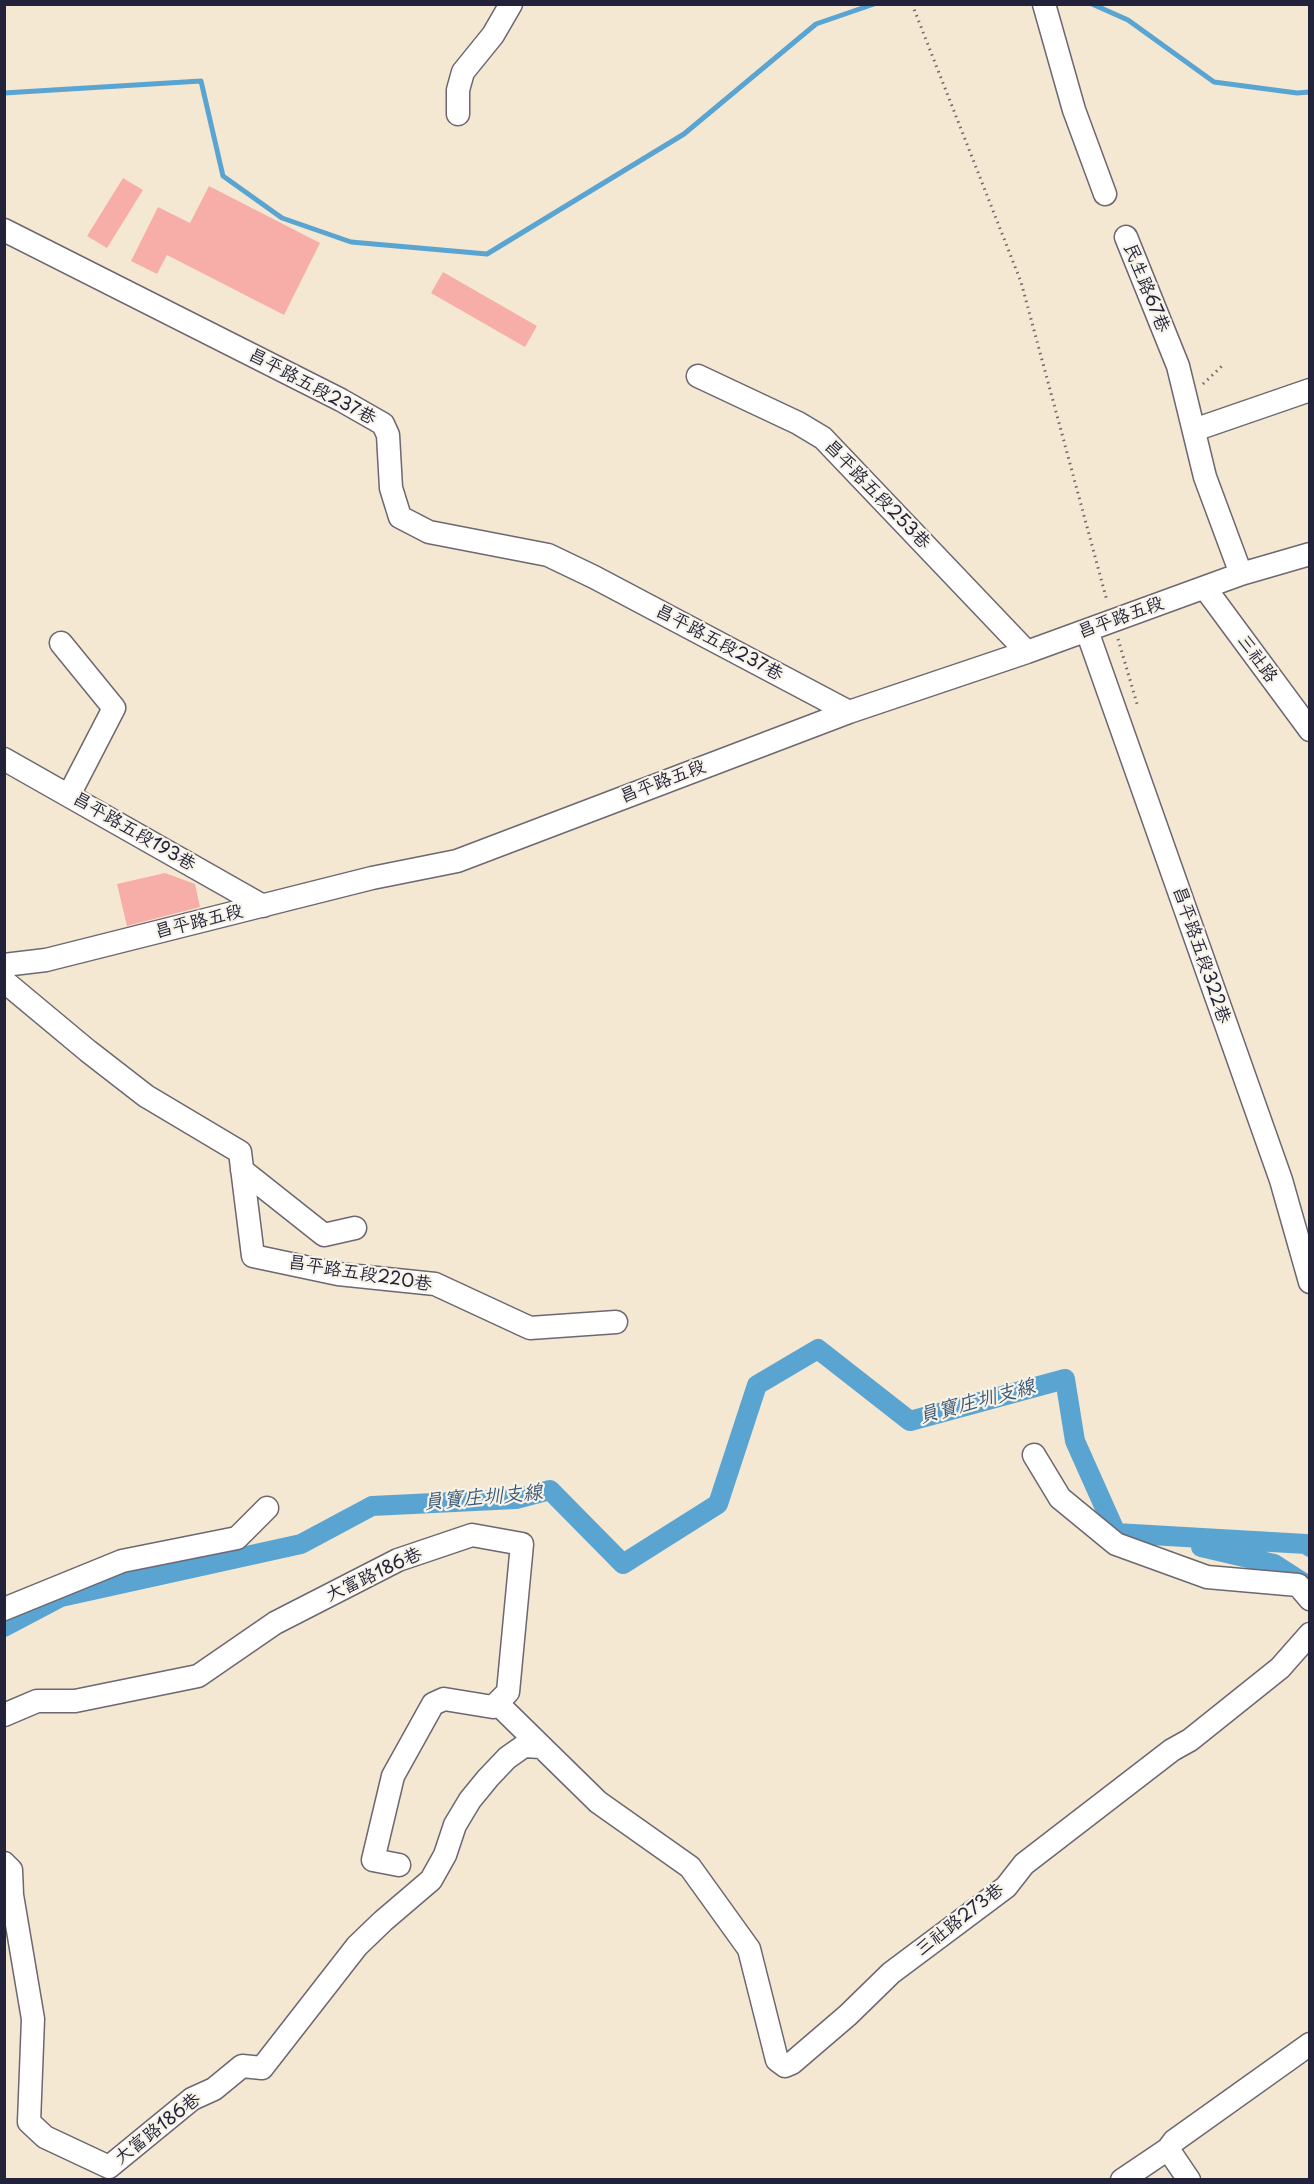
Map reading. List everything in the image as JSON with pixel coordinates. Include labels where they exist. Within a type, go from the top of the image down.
[{"type":"street","points":[[458,114],[458,90],[464,72],[493,35],[511,4]]},
{"type":"street","points":[[1044,4],[1074,110],[1105,194]]},
{"type":"street","name":"昌平路五段237巷","points":[[4,230],[331,395],[383,424],[388,435],[391,488],[400,517],[429,532],[548,555],[849,712]]},
{"type":"street","name":"民生路67巷","points":[[1126,237],[1178,366],[1205,477],[1241,574]]},
{"type":"street","name":"昌平路五段253巷","points":[[698,376],[798,423],[822,438],[1027,652]]},
{"type":"street","points":[[1194,430],[1310,390]]},
{"type":"street","name":"昌平路五段","points":[[4,964],[46,960],[372,878],[457,861],[849,712],[1087,631],[1241,574],[1310,554]]},
{"type":"street","name":"三社路","points":[[1205,588],[1310,730]]},
{"type":"street","name":"昌平路五段322巷","points":[[1087,631],[1281,1180],[1310,1282]]},
{"type":"street","points":[[61,643],[114,708],[69,795]]},
{"type":"street","name":"昌平路五段193巷","points":[[4,759],[263,906]]},
{"type":"street","name":"昌平路五段220巷","points":[[4,981],[146,1096],[240,1152],[254,1256],[338,1274],[435,1284],[530,1328],[616,1322]]},
{"type":"street","name":"昌平路五段220巷","points":[[242,1170],[324,1235],[355,1228]]},
{"type":"street","points":[[1034,1455],[1060,1498],[1116,1544],[1207,1577],[1298,1586],[1310,1599]]},
{"type":"street","points":[[4,1609],[122,1561],[237,1538],[267,1508]]},
{"type":"street","name":"大富路186巷","points":[[4,1715],[37,1701],[75,1701],[198,1676],[286,1618],[398,1560],[472,1534],[522,1544],[508,1692],[497,1703]]},
{"type":"street","name":"三社路273巷","points":[[541,1747],[598,1802],[690,1867],[749,1949],[777,2060],[785,2066],[792,2063],[848,2015],[891,1973],[1006,1887],[1024,1863],[1172,1750],[1190,1740],[1280,1668],[1310,1634]]},
{"type":"street","points":[[399,1865],[373,1860],[393,1776],[433,1704],[444,1699],[493,1707],[497,1703],[541,1747]]},
{"type":"street","name":"大富路186巷","points":[[4,1863],[10,1870],[12,1895],[33,2019],[29,2122],[45,2137],[109,2167],[192,2099],[214,2089],[243,2066],[262,2068],[357,1946],[431,1880],[445,1855],[455,1825],[470,1800],[488,1778],[507,1758],[524,1746],[541,1747]]},
{"type":"street","points":[[1122,2180],[1168,2149],[1174,2141],[1310,2044]]},
{"type":"street","points":[[1168,2149],[1189,2180]]},
{"type":"path","points":[[912,4],[1022,282],[1139,713]]},
{"type":"path","points":[[1187,399],[1223,365]]},
{"type":"building","points":[[123,178],[143,190],[107,248],[87,236]]},
{"type":"building","points":[[209,186],[320,243],[284,315],[167,255],[157,274],[131,261],[158,207],[190,223]]},
{"type":"building","points":[[443,272],[537,326],[525,347],[431,293]]},
{"type":"building","points":[[165,873],[195,884],[200,907],[127,926],[117,884]]},
{"type":"waterway","points":[[4,93],[201,81],[223,176],[282,218],[351,242],[487,254],[684,134],[816,24],[874,4]]},
{"type":"waterway","points":[[1092,4],[1128,20],[1214,82],[1297,93],[1310,92]]},
{"type":"waterway","name":"員寶庄圳支線","points":[[4,1627],[61,1597],[301,1544],[372,1506],[516,1499],[550,1490],[623,1564],[718,1504],[757,1385],[818,1349],[910,1421],[1065,1379],[1075,1441],[1116,1533],[1306,1544],[1310,1547]]},
{"type":"waterway","points":[[1201,1547],[1274,1564],[1310,1587]]}]
